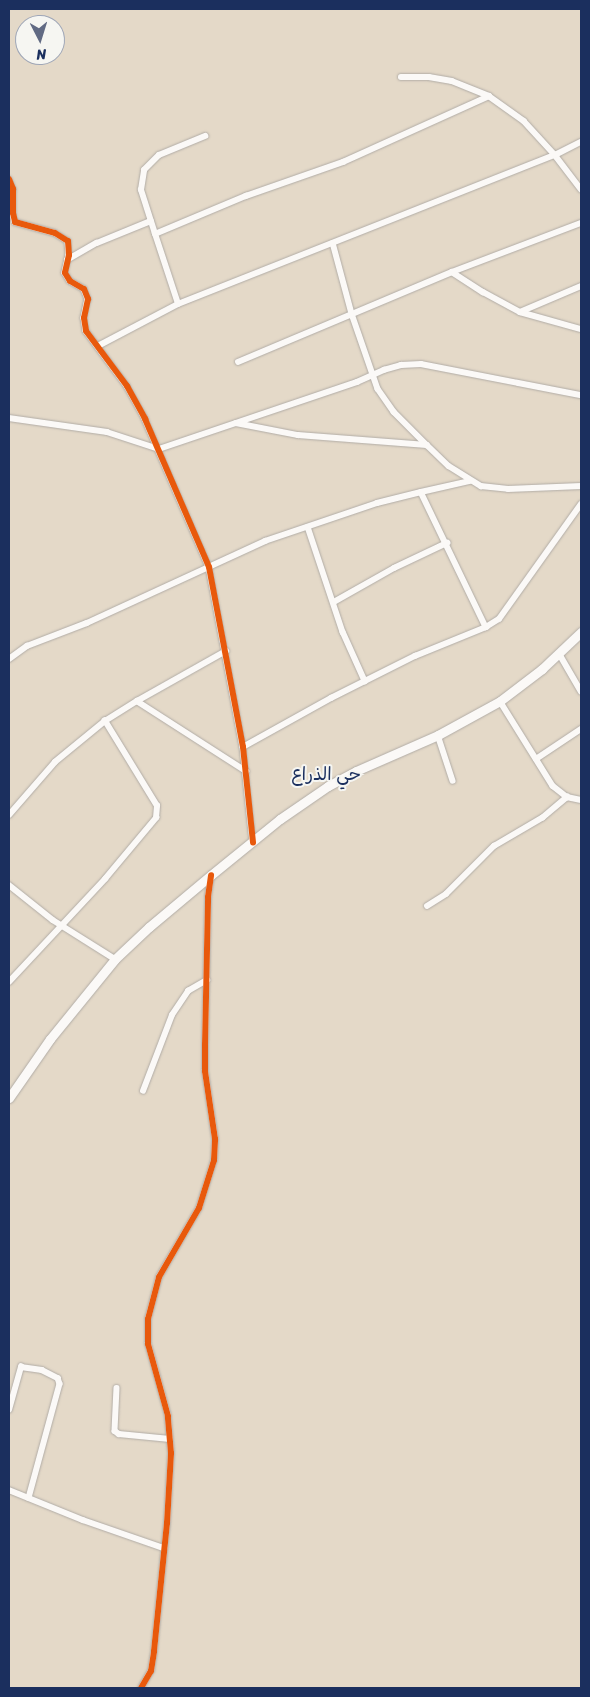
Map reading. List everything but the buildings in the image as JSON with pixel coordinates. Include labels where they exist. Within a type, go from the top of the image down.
[{"type":"main road","points":[[9,1098],[55,1032],[116,959],[149,927],[211,874],[287,814],[328,786],[356,771],[438,735],[500,701],[526,682],[581,632]]},
{"type":"street","points":[[401,77],[429,77],[452,81],[490,96],[524,121],[555,155],[581,189]]},
{"type":"street","points":[[155,234],[246,196],[343,162],[490,96]]},
{"type":"street","points":[[178,304],[141,190],[144,170],[159,155],[205,136]]},
{"type":"street","points":[[98,346],[178,304],[555,155],[581,142]]},
{"type":"street","points":[[9,179],[13,189],[12,212],[15,222],[63,236],[69,245],[65,273],[70,281],[84,289],[86,294],[88,305],[84,326],[91,340],[98,346],[126,386],[159,449],[209,567],[243,747],[253,842]]},
{"type":"street","points":[[67,260],[97,243],[151,221]]},
{"type":"street","points":[[238,362],[452,272],[581,223]]},
{"type":"street","points":[[333,243],[352,314],[373,375],[394,412],[427,446],[449,466],[470,481],[493,488],[581,486]]},
{"type":"street","points":[[452,272],[483,292],[520,312],[581,329]]},
{"type":"street","points":[[520,312],[581,286]]},
{"type":"street","points":[[9,418],[107,432],[159,449],[401,365],[421,364],[581,395]]},
{"type":"street","points":[[236,423],[298,435],[427,446]]},
{"type":"street","points":[[9,658],[27,646],[88,623],[265,541],[377,503],[470,481]]},
{"type":"street","points":[[421,492],[486,627]]},
{"type":"street","points":[[243,747],[415,656],[486,627],[499,619],[581,504]]},
{"type":"street","points":[[308,527],[343,632],[365,681]]},
{"type":"street","points":[[334,602],[394,568],[447,543]]},
{"type":"street","points":[[9,815],[55,762],[105,721],[226,651]]},
{"type":"street","points":[[559,653],[581,691]]},
{"type":"street","points":[[137,701],[246,771]]},
{"type":"street","points":[[500,701],[553,786],[567,797],[581,800]]},
{"type":"street","points":[[9,982],[62,926],[148,829],[157,812],[156,806],[140,776],[105,721]]},
{"type":"street","points":[[536,759],[581,729]]},
{"type":"street","points":[[438,735],[453,781]]},
{"type":"street","points":[[427,906],[446,894],[494,846],[542,818],[567,797]]},
{"type":"street","points":[[141,1688],[147,1680],[152,1663],[171,1472],[168,1416],[148,1344],[148,1319],[159,1277],[199,1208],[214,1160],[215,1139],[206,1071],[208,897],[211,874]]},
{"type":"street","points":[[9,886],[62,926],[116,959]]},
{"type":"street","points":[[143,1091],[172,1015],[188,991],[208,980]]},
{"type":"street","points":[[9,1410],[21,1367],[42,1370],[58,1378],[60,1384],[29,1498]]},
{"type":"street","points":[[117,1388],[115,1431],[119,1434],[170,1439]]},
{"type":"street","points":[[9,1490],[83,1520],[164,1548]]},
{"type":"cycle path","points":[[9,179],[13,189],[15,222],[55,233],[68,241],[69,255],[65,273],[70,281],[84,289],[88,299],[84,318],[86,331],[127,386],[145,419],[209,567],[243,747],[253,842]]},
{"type":"cycle path","points":[[141,1688],[151,1671],[154,1651],[167,1523],[171,1453],[168,1416],[148,1344],[148,1319],[159,1277],[199,1208],[214,1160],[215,1139],[205,1071],[208,897],[211,875]]},
{"type":"district","name":"حي الذراع","points":[[326,774]]}]
